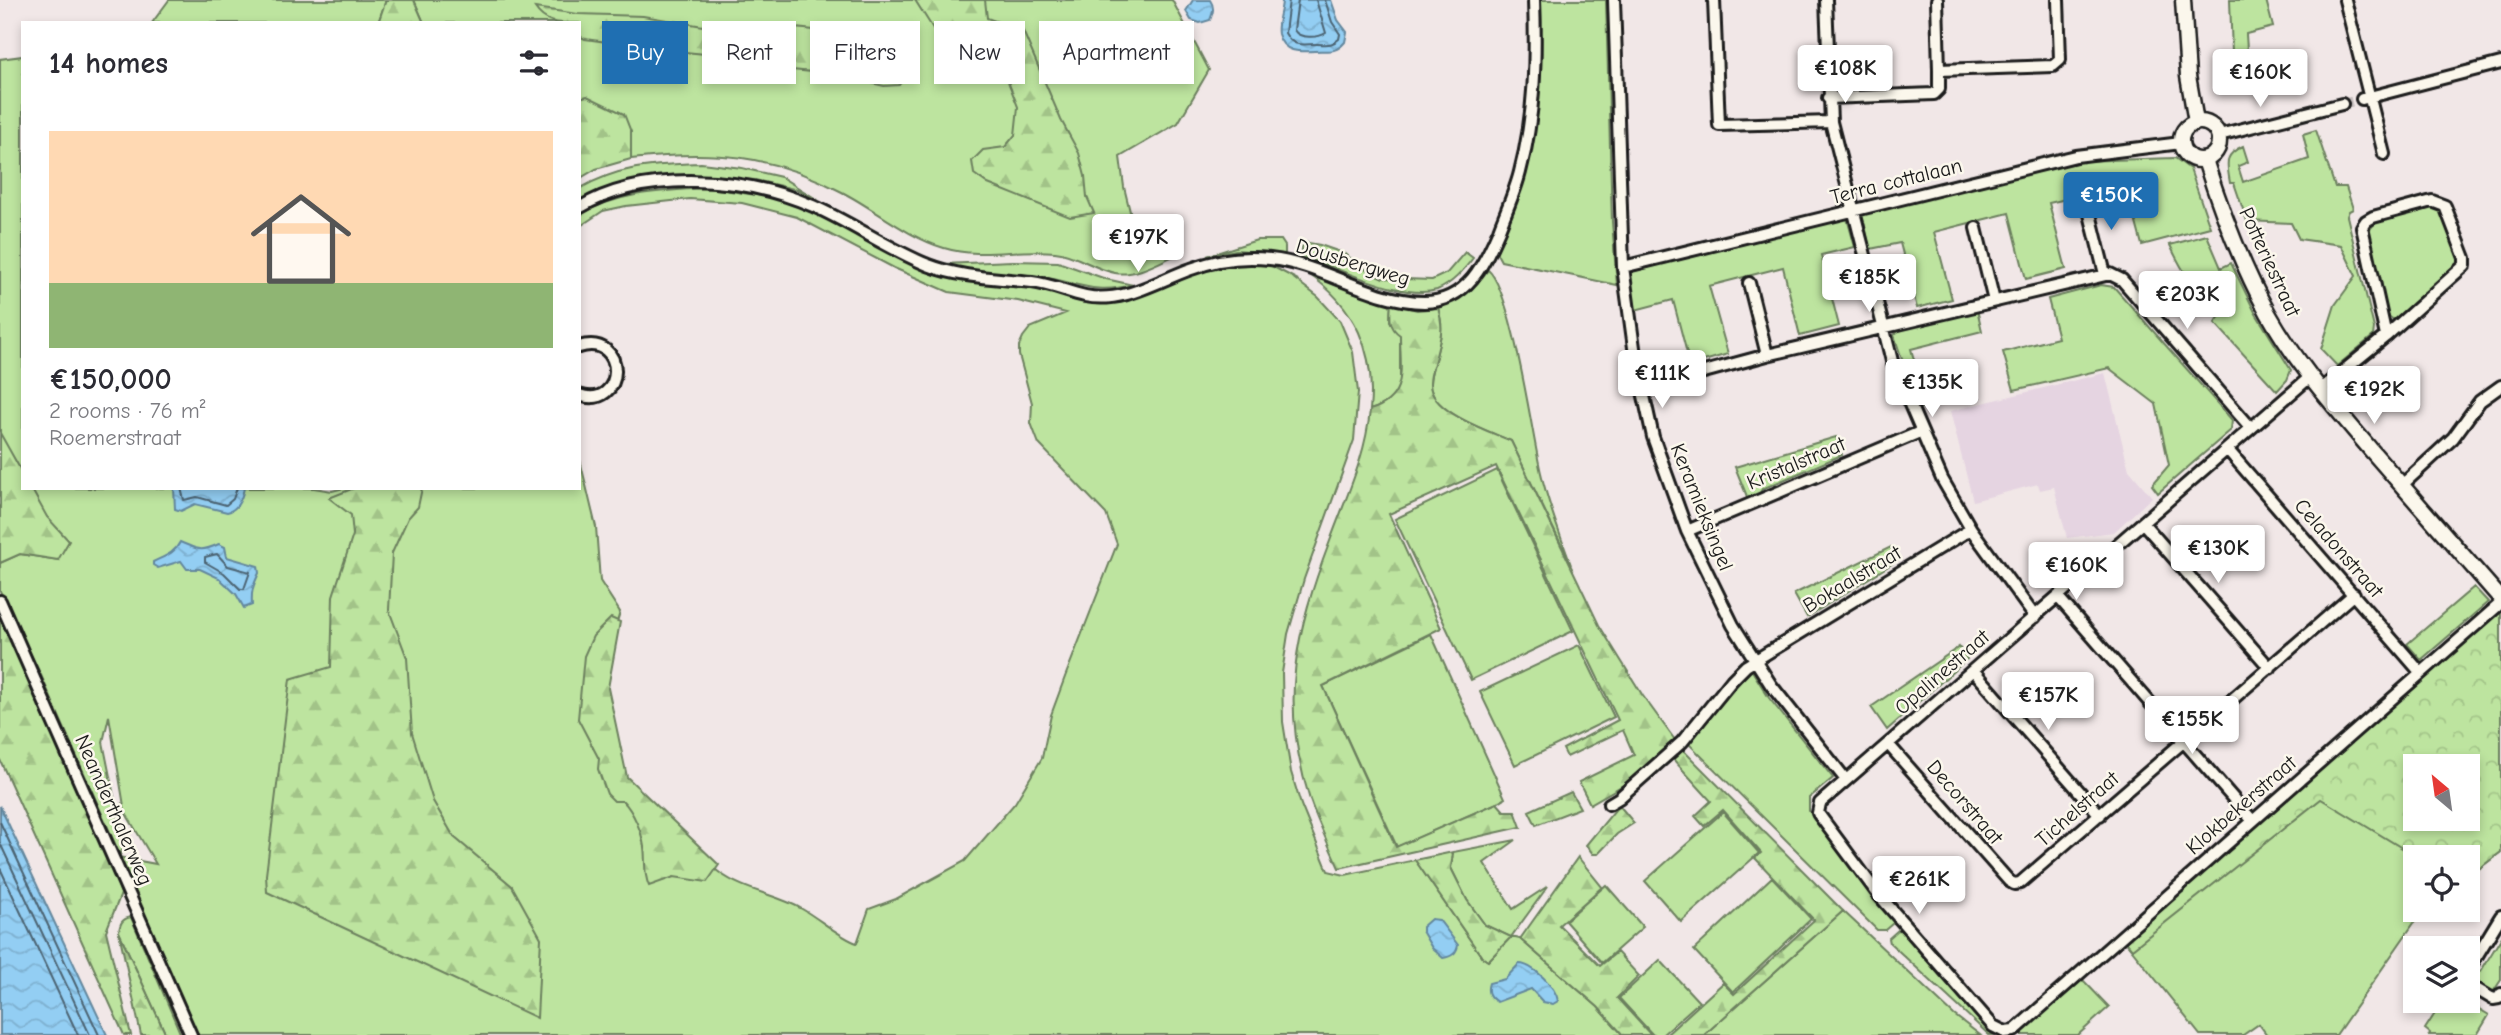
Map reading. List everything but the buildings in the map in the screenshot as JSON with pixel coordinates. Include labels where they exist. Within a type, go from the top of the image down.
[{"type":"street","name":"Dousbergweg","points":[[581,207],[606,195],[653,184],[692,181],[722,183],[767,190],[812,205],[929,265],[972,276],[1049,285],[1085,296],[1105,297],[1135,292],[1203,265],[1250,257],[1301,264],[1368,290],[1412,301],[1432,302],[1456,293],[1475,276],[1487,258],[1514,191],[1525,152],[1532,107],[1536,53],[1534,0]]},
{"type":"street","name":"Keramieksingel","points":[[1614,0],[1623,267],[1641,389],[1660,457],[1687,531],[1750,663],[1846,780]]},
{"type":"street","points":[[1714,0],[1717,122],[1721,126],[1831,122]]},
{"type":"street","points":[[1826,0],[1831,122],[1893,365],[1942,479],[1971,529],[2035,617]]},
{"type":"street","points":[[1828,99],[1934,94],[1939,89],[1937,0]]},
{"type":"street","points":[[1939,70],[2058,64],[2059,0]]},
{"type":"street","points":[[2183,0],[2188,76],[2196,122]]},
{"type":"street","points":[[2345,0],[2366,98],[2384,154]]},
{"type":"street","points":[[2366,98],[2501,64]]},
{"type":"street","points":[[2219,135],[2342,104]]},
{"type":"street","points":[[2196,122],[2210,124],[2219,135],[2217,151],[2206,160],[2191,158],[2181,143],[2184,130],[2196,122]]},
{"type":"street","name":"Terra cottalaan","points":[[1623,267],[2076,156],[2181,143]]},
{"type":"street","name":"Potteriestraat","points":[[2206,160],[2219,202],[2244,264],[2269,314],[2310,377],[2501,601]]},
{"type":"street","points":[[2086,198],[2105,274]]},
{"type":"street","points":[[2320,390],[2386,336],[2466,265],[2445,206],[2439,202],[2432,201],[2373,217],[2362,227],[2386,336]]},
{"type":"street","points":[[1976,228],[1994,301]]},
{"type":"street","points":[[1641,389],[1767,355],[2105,274],[2114,275],[2122,281],[2251,428]]},
{"type":"street","points":[[1749,283],[1767,355]]},
{"type":"street","points":[[581,347],[600,346],[611,356],[616,369],[615,377],[607,391],[592,398],[581,396]]},
{"type":"street","name":"Opalinestraat","points":[[2005,1032],[1993,1026],[1878,894],[1818,813],[1820,803],[2310,377]]},
{"type":"street","points":[[2402,485],[2453,438],[2480,401],[2501,386]]},
{"type":"street","name":"Kristalstraat","points":[[1687,531],[1920,432]]},
{"type":"street","name":"Celadonstraat","points":[[2227,449],[2421,673]]},
{"type":"street","points":[[2143,523],[2270,667]]},
{"type":"street","name":"Bokaalstraat","points":[[1609,804],[1682,742],[1732,680],[1750,663],[1971,529]]},
{"type":"street","name":"Tichelstraat","points":[[2014,884],[2020,883],[2354,594]]},
{"type":"street","points":[[2058,597],[2252,820]]},
{"type":"street","name":"Neanderthalerweg","points":[[0,601],[191,1035]]},
{"type":"street","name":"Klokbekerstraat","points":[[2005,1032],[2014,1031],[2501,601]]},
{"type":"street","points":[[1973,670],[2100,814]]},
{"type":"street","name":"Decorstraat","points":[[1888,744],[2014,884]]},
{"type":"street","points":[[2480,950],[2501,916]]},
{"type":"street","points":[[2480,991],[2493,999],[2501,995]]},
{"type":"shaded area","points":[[2105,373],[2129,470],[2152,497],[2114,532],[2067,538],[2054,487],[2040,490],[2038,484],[1973,501],[1950,411]]},
{"type":"green space","points":[[169,0],[386,0],[379,21],[153,21]]},
{"type":"green space","points":[[386,0],[414,0],[423,21],[379,21]]},
{"type":"green space","points":[[414,0],[1172,0],[1183,21],[1039,21],[1039,84],[1194,84],[1194,42],[1209,70],[1178,123],[1120,157],[1135,232],[1174,226],[1180,253],[1148,268],[1123,274],[1055,252],[958,251],[917,237],[842,192],[790,169],[764,162],[713,155],[631,159],[631,132],[581,99],[581,21],[423,21]]},
{"type":"green space","points":[[915,0],[985,0],[987,18],[995,21],[934,21],[934,30]]},
{"type":"green space","points":[[1541,0],[1606,0],[1612,222],[1617,285],[1501,261],[1496,252],[1520,190],[1534,137],[1541,69]]},
{"type":"green space","points":[[2230,0],[2266,0],[2273,27],[2246,34],[2247,50],[2232,53]]},
{"type":"green space","points":[[535,8],[578,14],[643,16],[673,21],[602,21],[602,41],[581,37],[581,21],[553,21],[544,18]]},
{"type":"green space","points":[[688,24],[702,26],[702,54],[688,52]]},
{"type":"green space","points":[[796,28],[810,30],[810,72],[796,70]]},
{"type":"green space","points":[[1025,36],[1039,68],[1039,84],[1046,84],[1079,153],[1087,197],[1094,213],[1070,217],[988,184],[974,174],[972,161],[983,150],[1005,147],[1015,135],[1018,107],[1009,84],[1025,84]]},
{"type":"green space","points":[[21,56],[21,480],[0,436],[0,59]]},
{"type":"green space","points":[[876,84],[900,84],[899,85]]},
{"type":"green space","points":[[587,96],[624,114],[631,132],[631,159],[596,169],[581,178],[581,98]]},
{"type":"green space","points":[[2316,130],[2335,187],[2346,187],[2353,209],[2347,216],[2374,328],[2373,336],[2337,366],[2321,349],[2335,305],[2356,276],[2341,245],[2299,239],[2291,223],[2247,221],[2234,183],[2230,183],[2228,170],[2229,157],[2243,146],[2248,162],[2238,166],[2243,182],[2309,159],[2303,134]]},
{"type":"green space","points":[[2175,158],[2190,169],[2210,227],[2142,245],[2126,185],[2049,203],[2066,269],[2026,279],[2009,213],[1934,232],[1952,299],[1917,308],[1900,243],[1870,249],[1862,214],[2079,161]]},
{"type":"green space","points":[[701,163],[742,168],[781,177],[818,200],[798,190],[755,180],[699,177],[581,204],[581,188],[594,181],[624,171]]},
{"type":"green space","points":[[711,188],[775,198],[800,205],[934,272],[967,282],[1037,288],[1085,301],[1226,262],[1266,263],[1298,280],[1318,297],[1340,321],[1353,352],[1358,392],[1354,440],[1304,579],[1288,634],[1282,673],[1283,722],[1291,772],[1301,805],[1328,871],[1345,875],[1415,860],[1482,957],[1488,961],[1511,937],[1520,939],[1598,1007],[1623,1035],[196,1035],[119,857],[156,864],[125,812],[109,716],[103,742],[124,846],[120,855],[40,673],[0,591],[0,563],[20,554],[58,560],[26,490],[581,490],[581,464],[596,527],[600,581],[620,612],[601,676],[619,785],[707,863],[729,879],[802,909],[857,943],[869,909],[896,899],[965,861],[1015,803],[1042,758],[1051,715],[1117,544],[1106,514],[1039,444],[1031,423],[1032,403],[1019,346],[1030,328],[1066,313],[1018,301],[949,292],[894,268],[797,217],[742,203],[690,199],[626,206],[603,211],[581,226],[581,214],[595,207],[627,197]]},
{"type":"green space","points":[[2430,206],[2441,210],[2461,257],[2459,267],[2395,321],[2386,314],[2368,234],[2378,221],[2385,217]]},
{"type":"green space","points":[[1847,218],[1855,247],[1821,255],[1839,326],[1800,336],[1783,267],[1709,286],[1728,354],[1690,365],[1673,300],[1635,310],[1630,272]]},
{"type":"green space","points":[[2207,235],[2221,268],[2231,263],[2255,312],[2291,370],[2287,380],[2277,391],[2215,323],[2220,316],[2180,266],[2170,245]]},
{"type":"green space","points":[[1257,240],[1281,240],[1285,246],[1285,254],[1236,250],[1207,256]]},
{"type":"green space","points":[[1303,242],[1343,253],[1383,278],[1432,280],[1447,273],[1465,252],[1473,258],[1457,277],[1437,290],[1406,291],[1301,257]]},
{"type":"green space","points":[[1058,262],[1106,279],[1133,285],[1095,288],[1041,277],[980,272],[943,264]]},
{"type":"green space","points":[[1488,270],[1497,283],[1505,304],[1544,485],[1571,565],[1511,441],[1462,419],[1439,403],[1432,393],[1431,376],[1441,332],[1438,308],[1466,293]]},
{"type":"green space","points":[[1307,273],[1391,303],[1390,321],[1400,335],[1400,384],[1394,398],[1385,405],[1370,410],[1371,389],[1365,350],[1350,315],[1324,286]]},
{"type":"green space","points":[[2101,285],[2114,287],[2232,420],[2231,430],[2158,493],[2152,485],[2169,465],[2156,404],[2109,368],[2014,390],[2003,352],[2058,338],[2048,299]]},
{"type":"green space","points":[[1391,303],[1417,310],[1438,308],[1441,332],[1431,376],[1432,393],[1439,403],[1462,419],[1511,441],[1599,625],[1643,696],[1675,740],[1630,781],[1590,804],[1579,782],[1634,755],[1623,730],[1567,757],[1563,749],[1618,720],[1496,466],[1389,514],[1441,628],[1323,686],[1396,847],[1497,803],[1504,811],[1515,811],[1521,827],[1339,868],[1313,809],[1301,765],[1293,700],[1295,669],[1308,607],[1360,460],[1370,410],[1391,398],[1400,380],[1400,335],[1392,325]]},
{"type":"green space","points":[[1977,309],[1982,331],[1911,349],[1927,407],[1918,408],[1894,335],[1901,329]]},
{"type":"green space","points":[[0,433],[21,470],[21,490],[32,490],[47,517],[69,541],[58,560],[20,554],[0,563]]},
{"type":"green space","points":[[1836,437],[1842,455],[1762,489],[1748,499],[1735,467]]},
{"type":"green space","points":[[1497,470],[1573,631],[1471,680],[1395,519]]},
{"type":"green space","points":[[349,490],[422,490],[418,507],[408,518],[392,553],[389,610],[407,658],[412,733],[433,801],[454,837],[512,886],[541,938],[537,1018],[267,892],[266,875],[290,679],[331,667],[333,596],[353,535],[351,515],[329,498]]},
{"type":"green space","points":[[1891,547],[1898,560],[1807,617],[1794,594]]},
{"type":"green space","points":[[2474,587],[2488,602],[2421,660],[2407,644]]},
{"type":"green space","points":[[2501,605],[2501,852],[2480,868],[2480,845],[2403,845],[2403,849],[2321,799],[2132,949],[2121,936]]},
{"type":"green space","points":[[2501,607],[2501,852],[2480,868],[2480,845],[2403,845],[2403,922],[2415,922],[2336,1035],[2267,1035],[2259,1024],[2243,1035],[2200,1035],[2121,936]]},
{"type":"green space","points":[[0,612],[77,765],[121,894],[106,931],[131,1035],[124,1035],[0,760]]},
{"type":"green space","points":[[611,618],[620,622],[608,688],[627,777],[719,865],[707,882],[674,877],[649,886],[643,841],[636,822],[623,801],[614,801],[607,794],[598,769],[599,759],[578,719],[584,656],[593,636]]},
{"type":"green space","points":[[1431,634],[1505,798],[1397,847],[1323,686]]},
{"type":"green space","points":[[1579,645],[1614,717],[1515,765],[1480,692]]},
{"type":"green space","points":[[1959,647],[1967,659],[1887,730],[1871,707]]},
{"type":"green space","points":[[1751,669],[1769,698],[1833,778],[1809,798],[1809,811],[1893,919],[1893,923],[1885,930],[1877,930],[1688,743]]},
{"type":"green space","points":[[1682,749],[1843,911],[1704,1035],[1666,1035],[1723,983],[1734,994],[1814,920],[1755,858],[1761,853],[1723,810],[1704,826],[1695,816],[1711,801],[1672,758]]},
{"type":"green space","points":[[1571,792],[1580,808],[1536,825],[1529,811]]},
{"type":"green space","points":[[1619,805],[1634,823],[1617,834],[1598,854],[1593,854],[1586,845]]},
{"type":"green space","points":[[1723,812],[1759,853],[1681,922],[1645,881]]},
{"type":"green space","points":[[1516,840],[1484,863],[1513,909],[1548,886],[1511,937],[1485,925],[1467,900],[1451,868],[1453,852]]},
{"type":"green space","points":[[1453,852],[1451,868],[1467,900],[1485,925],[1511,937],[1488,961],[1482,957],[1415,860]]},
{"type":"green space","points":[[1578,857],[1602,887],[1559,925],[1600,966],[1617,952],[1639,976],[1617,998],[1651,1035],[1623,1035],[1598,1007],[1520,939]]},
{"type":"green space","points":[[1772,877],[1811,919],[1733,992],[1694,950]]},
{"type":"green space","points":[[1606,885],[1643,927],[1602,963],[1565,921]]},
{"type":"green space","points":[[1843,911],[1954,1015],[1980,1035],[1704,1035]]},
{"type":"green space","points":[[131,917],[181,1035],[166,1035],[119,932],[122,922]]},
{"type":"green space","points":[[1898,930],[1904,931],[1996,1035],[1989,1035],[1890,943],[1889,938]]},
{"type":"green space","points":[[119,932],[166,1035],[141,1035]]},
{"type":"green space","points":[[2501,938],[2501,980],[2493,992],[2480,983],[2481,971]]},
{"type":"green space","points":[[1660,960],[1699,1002],[1662,1035],[1653,1035],[1619,998]]},
{"type":"green space","points":[[2081,978],[2109,1007],[2078,1035],[2017,1035]]},
{"type":"green space","points":[[2480,1010],[2489,1015],[2477,1035],[2429,1035],[2425,1029],[2435,1013],[2480,1013]]},
{"type":"water","points":[[1193,0],[1210,0],[1213,5],[1210,20],[1200,23],[1191,20],[1186,11]]},
{"type":"water","points":[[1282,0],[1331,0],[1338,20],[1347,32],[1345,42],[1331,51],[1288,48],[1278,34]]},
{"type":"water","points":[[174,490],[243,490],[237,506],[231,511],[195,504],[181,511],[175,509]]},
{"type":"water","points":[[180,542],[199,549],[219,544],[225,547],[227,557],[258,566],[252,605],[244,608],[236,594],[219,578],[200,569],[187,569],[181,561],[158,568],[153,565],[153,562],[172,552]]},
{"type":"water","points":[[0,806],[107,1035],[0,1035]]},
{"type":"water","points":[[1431,919],[1439,920],[1458,945],[1451,956],[1443,958],[1432,948],[1422,931],[1422,927]]},
{"type":"water","points":[[1519,964],[1531,968],[1543,977],[1553,989],[1558,1001],[1553,1004],[1543,1002],[1531,989],[1497,1002],[1492,998],[1488,992],[1489,983],[1505,979]]},
{"type":"tunnel","points":[[2342,104],[2362,99]]}]
